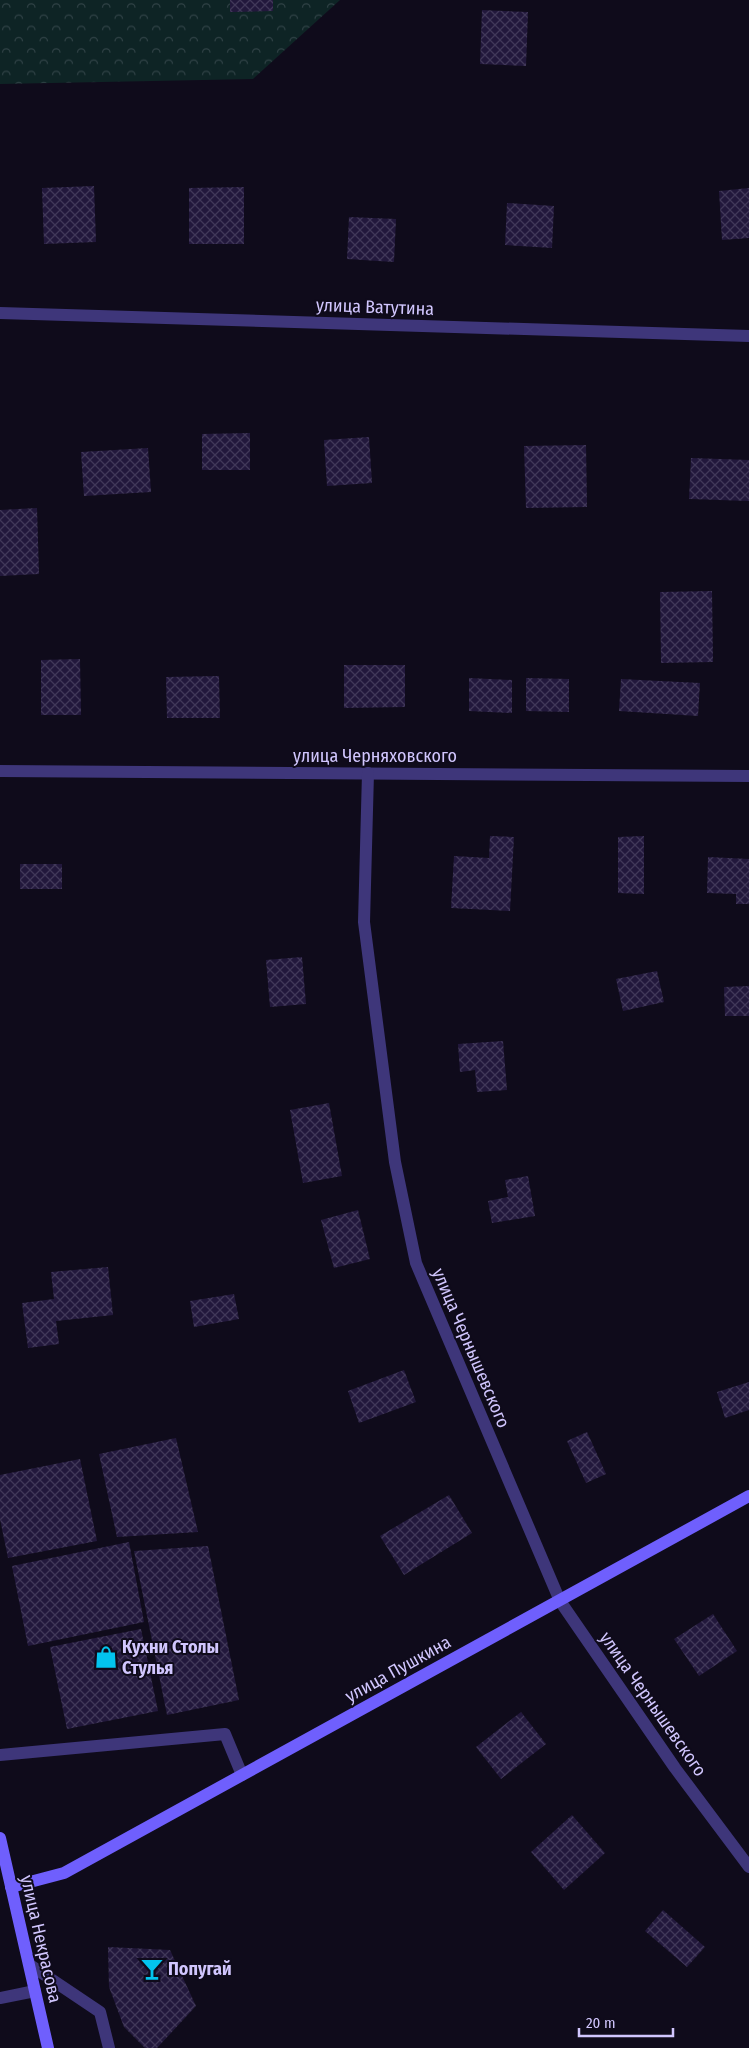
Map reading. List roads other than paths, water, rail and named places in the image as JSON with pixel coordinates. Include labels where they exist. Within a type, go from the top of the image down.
[{"type":"street","name":"улица Ватутина","points":[[0,313],[749,336]]},
{"type":"street","name":"улица Черняховского","points":[[0,771],[749,776]]},
{"type":"street","name":"улица Чернышевского","points":[[368,773],[364,922],[395,1162],[416,1264],[560,1601],[675,1768],[749,1867]]},
{"type":"street","name":"улица Пушкина","points":[[11,1887],[64,1873],[749,1496]]},
{"type":"street","points":[[0,1755],[225,1734],[242,1775]]},
{"type":"street","name":"улица Некрасова","points":[[0,1838],[48,2048]]},
{"type":"street","points":[[30,1965],[100,2012],[109,2048]]},
{"type":"street","points":[[0,1998],[35,1991]]},
{"type":"place","name":"Кухни Столы Стулья","points":[[106,1657]]},
{"type":"place","name":"Попугай","points":[[152,1969]]}]
